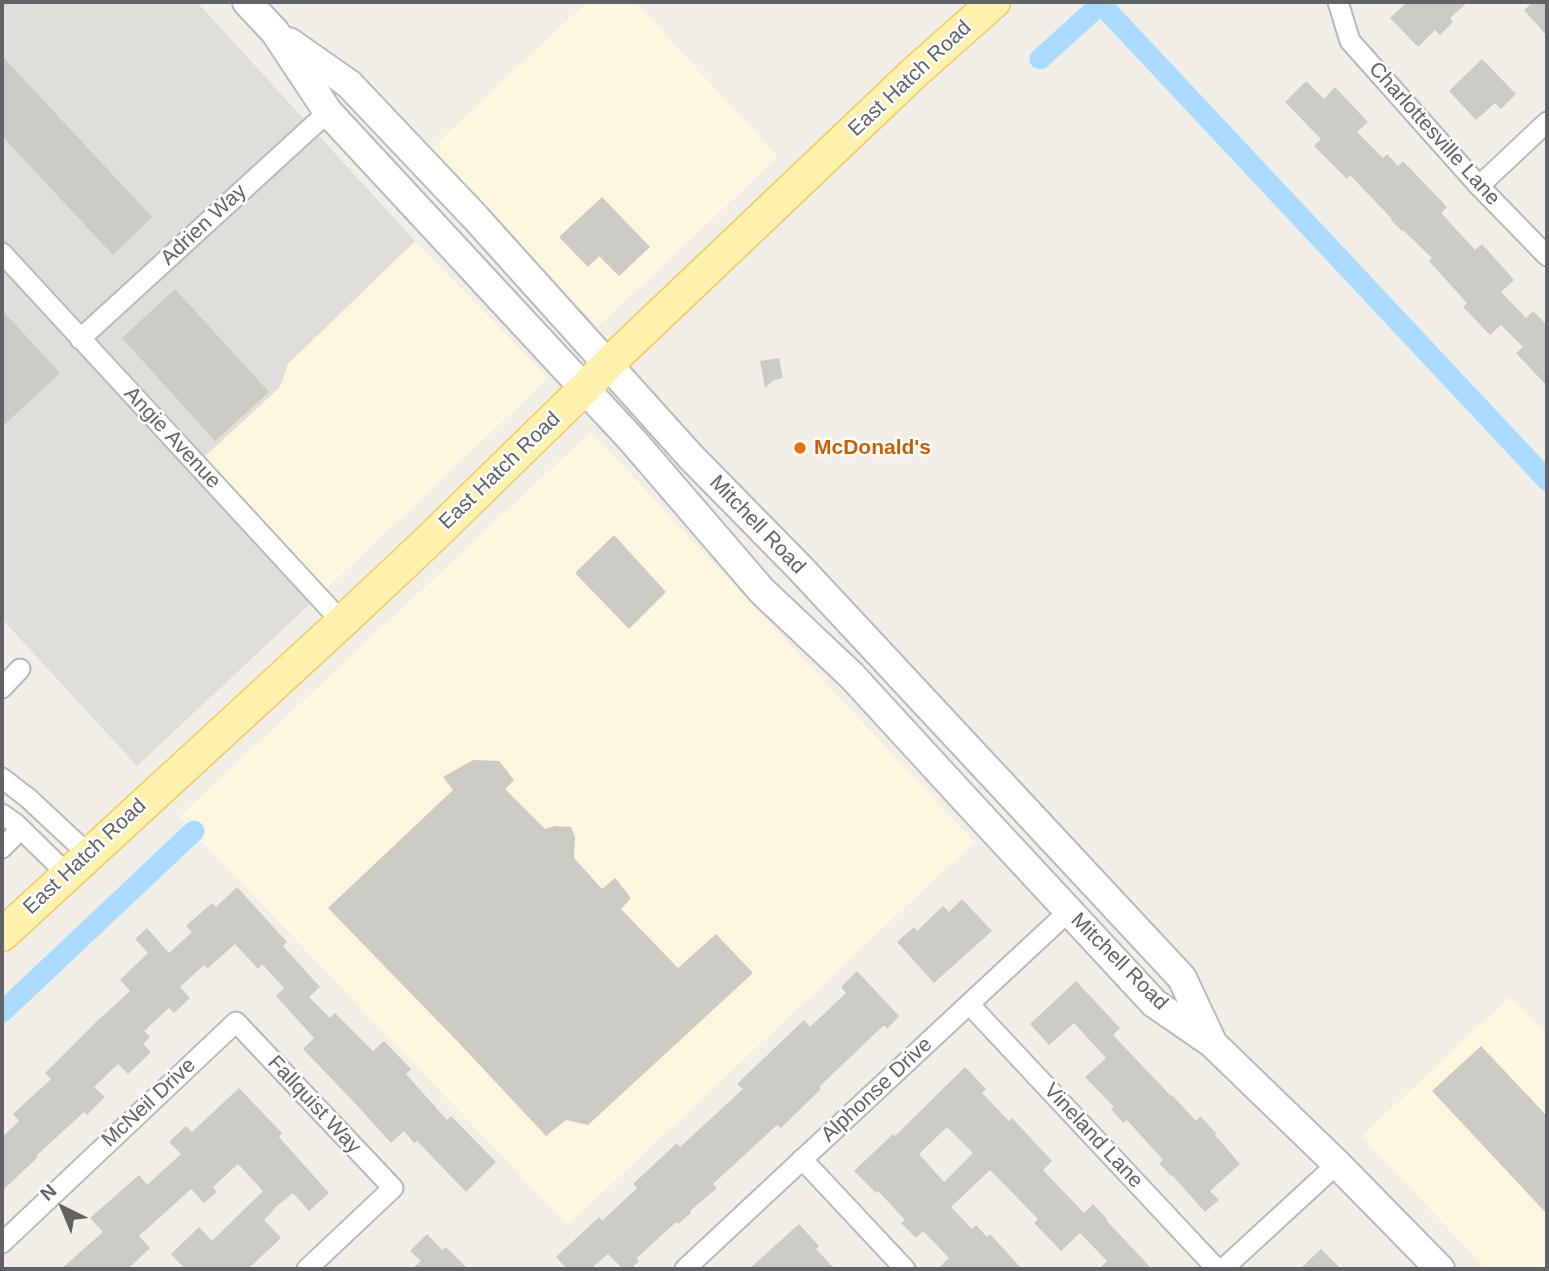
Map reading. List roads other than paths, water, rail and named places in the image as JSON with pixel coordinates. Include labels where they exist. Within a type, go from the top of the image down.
[{"type":"main road","name":"Mitchell Road","points":[[247,2],[275,32],[328,112],[663,475],[762,591],[852,676],[1154,1003],[1212,1042],[1440,1269]]},
{"type":"main road","name":"East Hatch Road","points":[[2,935],[423,546],[608,364],[914,73],[994,2]]},
{"type":"main road","name":"Mitchell Road","points":[[275,32],[349,84],[484,227],[691,457],[800,568],[1182,978],[1212,1042]]},
{"type":"street","name":"Charlottesville Lane","points":[[1338,2],[1350,41],[1479,186],[1547,256]]},
{"type":"street","name":"Adrien Way","points":[[80,339],[328,112]]},
{"type":"street","points":[[1479,186],[1547,122]]},
{"type":"street","name":"Angie Avenue","points":[[2,254],[342,622]]},
{"type":"street","points":[[2,688],[20,669]]},
{"type":"street","points":[[2,778],[28,798],[77,864]]},
{"type":"street","points":[[2,814],[21,830],[77,864]]},
{"type":"street","points":[[2,848],[21,830]]},
{"type":"street","name":"Alphonse Drive","points":[[685,1269],[1069,911]]},
{"type":"street","name":"Vineland Lane","points":[[969,1004],[1217,1269]]},
{"type":"street","name":"Fallquist Way","points":[[236,1022],[393,1188],[307,1269]]},
{"type":"street","name":"McNeil Drive","points":[[2,1243],[236,1022]]},
{"type":"street","points":[[802,1159],[905,1269]]},
{"type":"street","points":[[1223,1269],[1337,1164]]},
{"type":"waterway","points":[[1040,59],[1103,2]]},
{"type":"waterway","points":[[1101,4],[1547,480]]},
{"type":"waterway","points":[[2,1012],[194,831]]},
{"type":"place","name":"McDonald's","points":[[800,448]]}]
